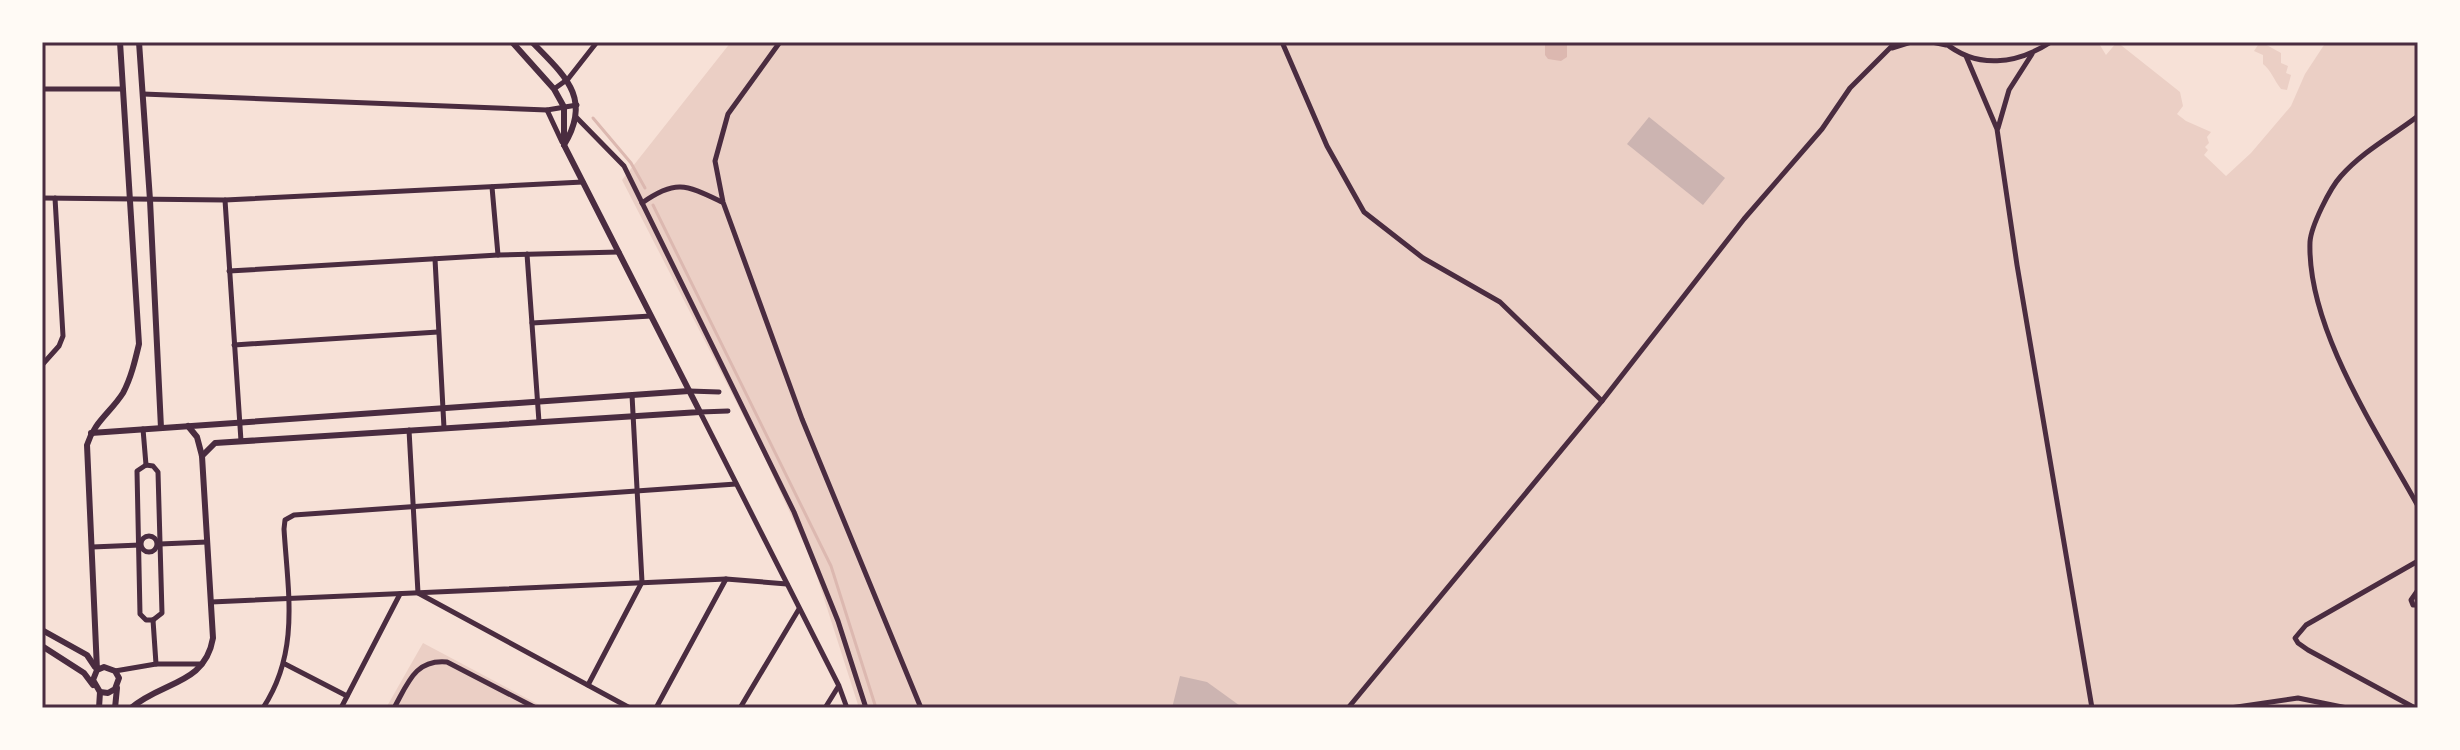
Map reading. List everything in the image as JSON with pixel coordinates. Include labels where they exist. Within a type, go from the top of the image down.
[{"type":"street","points":[[99,708],[93,676],[97,670],[87,445],[91,433],[123,393],[136,356],[140,326],[120,42]]},
{"type":"street","points":[[139,42],[161,428]]},
{"type":"street","points":[[512,42],[554,89],[564,107],[564,145]]},
{"type":"street","points":[[532,42],[568,79],[577,105],[577,118],[564,145]]},
{"type":"street","points":[[554,89],[568,79],[597,42]]},
{"type":"street","points":[[780,42],[728,114],[715,161],[723,202],[802,419],[921,708]]},
{"type":"street","points":[[1282,42],[1327,146],[1364,212],[1423,258],[1500,302],[1602,401]]},
{"type":"street","points":[[1348,708],[1602,401],[1744,219],[1822,129],[1850,88],[1896,42]]},
{"type":"street","points":[[1891,49],[1911,42]]},
{"type":"street","points":[[1932,42],[1988,61],[2011,61],[2032,54],[2051,42]]},
{"type":"street","points":[[1997,129],[2009,90],[2032,54]]},
{"type":"street","points":[[1966,56],[1997,129],[2092,708]]},
{"type":"street","points":[[42,89],[123,89]]},
{"type":"street","points":[[143,94],[547,110],[577,105]]},
{"type":"street","points":[[547,110],[839,686],[847,708]]},
{"type":"street","points":[[2418,116],[2377,143],[2340,177],[2331,190],[2310,240],[2315,288],[2343,372],[2418,506]]},
{"type":"street","points":[[577,118],[624,166],[794,512],[838,621],[866,708]]},
{"type":"street","points":[[42,198],[225,200],[583,182]]},
{"type":"street","points":[[642,203],[668,187],[678,186],[723,202]]},
{"type":"street","points":[[492,187],[498,255]]},
{"type":"street","points":[[42,365],[59,346],[63,336],[55,198]]},
{"type":"street","points":[[225,200],[241,441]]},
{"type":"street","points":[[229,271],[498,255],[619,252]]},
{"type":"street","points":[[527,254],[539,422]]},
{"type":"street","points":[[435,259],[444,428]]},
{"type":"street","points":[[532,323],[651,316]]},
{"type":"street","points":[[140,326],[155,325]]},
{"type":"street","points":[[234,345],[438,332]]},
{"type":"street","points":[[91,433],[689,391],[719,392]]},
{"type":"street","points":[[588,685],[642,582],[632,395]]},
{"type":"street","points":[[202,456],[215,443],[728,411]]},
{"type":"street","points":[[131,708],[147,695],[189,677],[204,664],[213,638],[202,456],[197,437],[188,426]]},
{"type":"street","points":[[143,429],[146,465]]},
{"type":"street","points":[[409,430],[418,593]]},
{"type":"street","points":[[146,465],[153,466],[158,472],[159,544],[162,613],[153,620],[146,620],[140,614],[137,471],[146,465]]},
{"type":"street","points":[[263,708],[285,664],[289,637],[285,520],[294,515],[736,484]]},
{"type":"street","points":[[140,545],[149,536],[159,544]]},
{"type":"street","points":[[159,544],[207,542]]},
{"type":"street","points":[[92,547],[140,545],[148,552],[159,544]]},
{"type":"street","points":[[2415,708],[2308,650],[2295,638],[2306,625],[2418,561]]},
{"type":"street","points":[[211,602],[726,579],[787,584]]},
{"type":"street","points":[[656,708],[726,579]]},
{"type":"street","points":[[2418,590],[2411,600],[2413,605],[2418,605]]},
{"type":"street","points":[[418,593],[630,708]]},
{"type":"street","points":[[341,708],[401,594]]},
{"type":"street","points":[[740,708],[799,609]]},
{"type":"street","points":[[153,620],[156,664]]},
{"type":"street","points":[[42,630],[82,652],[97,670]]},
{"type":"street","points":[[82,652],[93,650],[95,637]]},
{"type":"street","points":[[42,646],[84,673],[97,689],[112,691],[118,685]]},
{"type":"street","points":[[394,708],[422,666],[432,660],[447,662],[536,708]]},
{"type":"street","points":[[115,671],[156,664],[204,664]]},
{"type":"street","points":[[285,664],[347,696]]},
{"type":"street","points":[[97,670],[108,667],[119,678],[115,708]]},
{"type":"street","points":[[825,708],[839,686]]},
{"type":"street","points":[[2230,708],[2298,698],[2347,708]]},
{"type":"shaded area","points":[[731,42],[2098,42],[2106,55],[2117,42],[2180,92],[2183,106],[2177,114],[2211,132],[2204,155],[2226,176],[2251,153],[2291,106],[2305,74],[2326,42],[2418,42],[2418,708],[859,708],[812,561],[762,452],[622,180]]},
{"type":"shaded area","points":[[1545,42],[1567,42],[1567,57],[1561,61],[1548,59]]},
{"type":"shaded area","points":[[2263,43],[2281,53],[2281,63],[2288,66],[2286,73],[2291,75],[2287,90],[2281,89],[2263,64],[2263,55],[2254,51]]},
{"type":"shaded area","points":[[423,643],[545,708],[386,708]]},
{"type":"building","points":[[1649,117],[1725,178],[1703,205],[1627,144]]},
{"type":"building","points":[[1180,676],[1207,682],[1243,708],[1172,708]]},
{"type":"waterway","points":[[593,118],[631,163],[645,188]]},
{"type":"waterway","points":[[653,205],[831,566],[876,708]]}]
